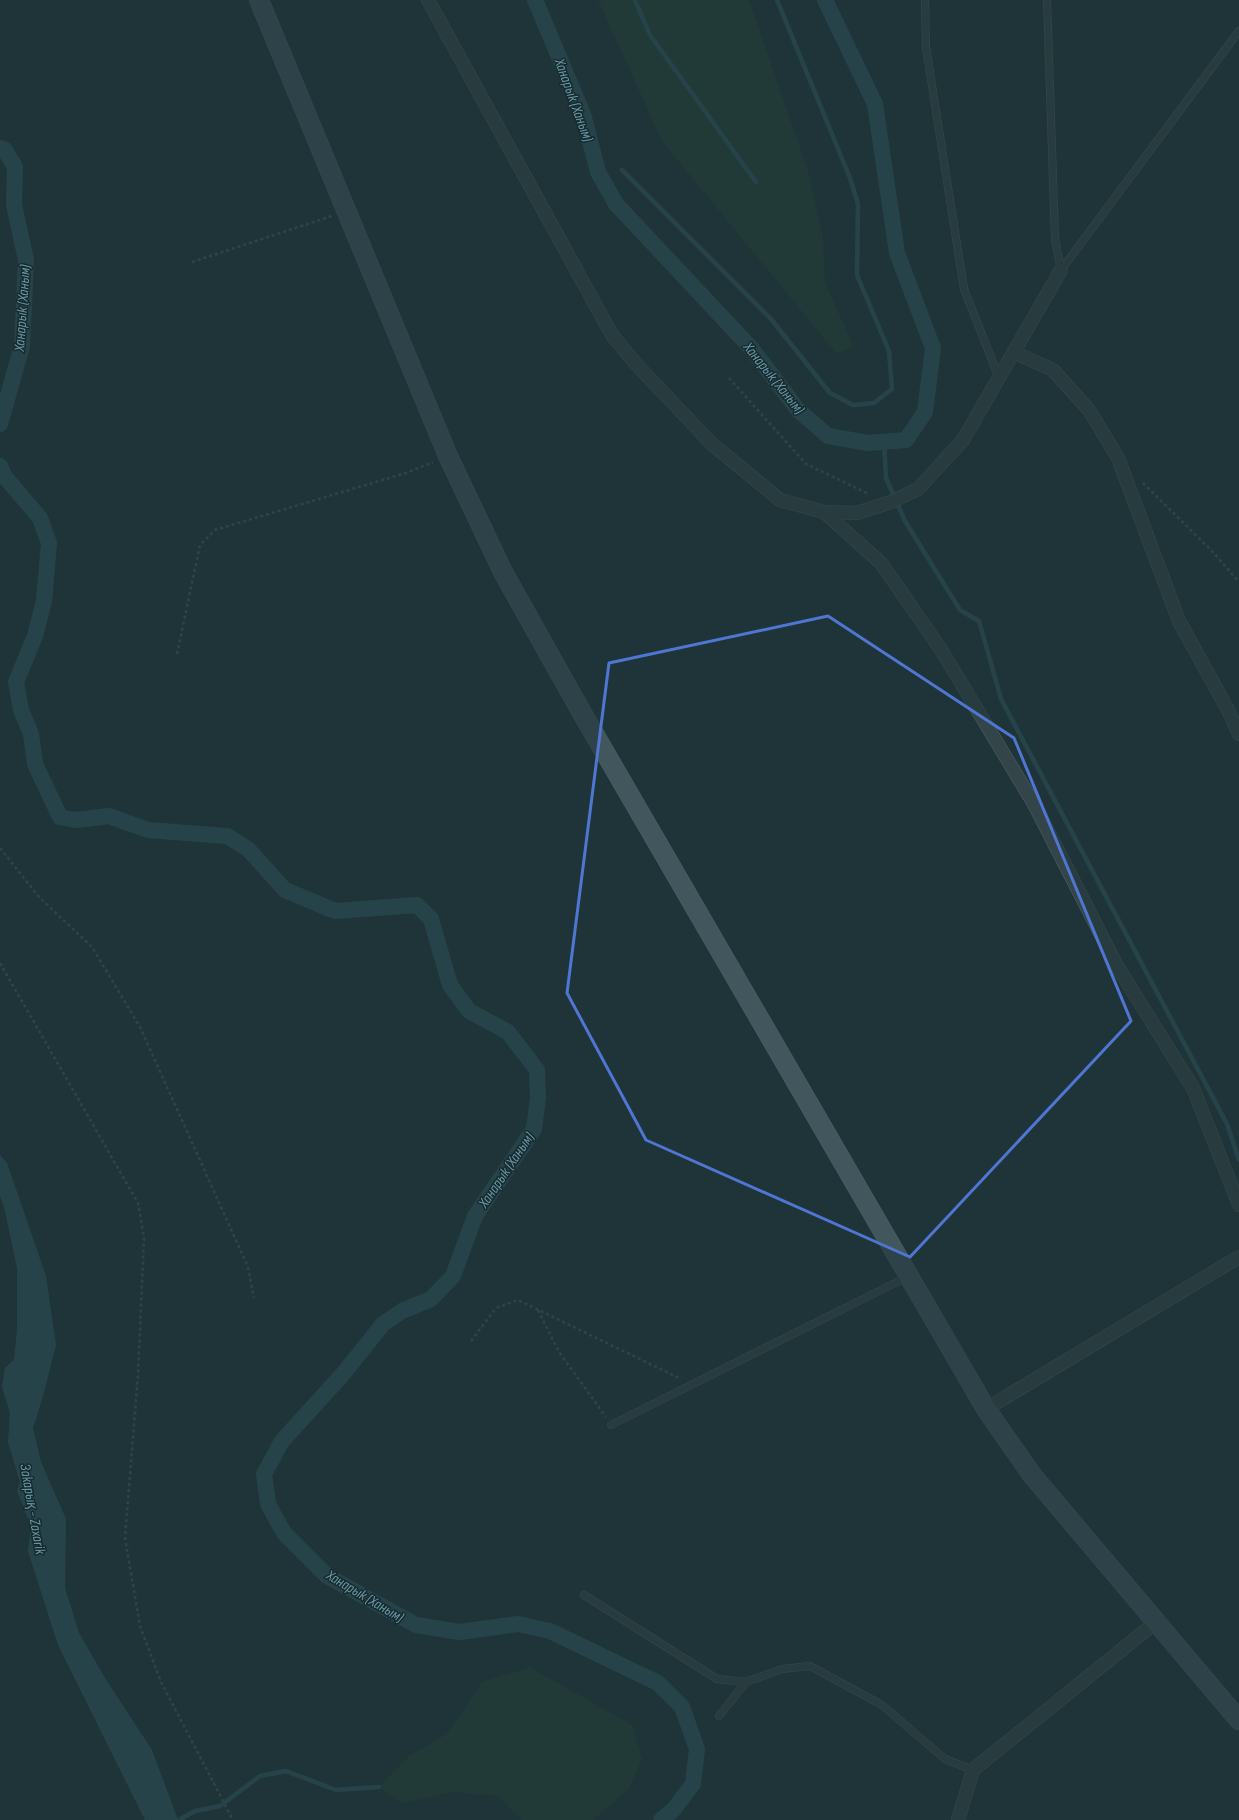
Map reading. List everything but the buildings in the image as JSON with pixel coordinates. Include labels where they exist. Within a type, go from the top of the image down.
[{"type":"main road","points":[[259,0],[448,456],[503,572],[582,713],[986,1409],[1032,1475],[1239,1720]]},
{"type":"street","points":[[428,0],[612,335],[636,364],[712,444],[780,500],[824,512],[857,512],[891,502],[918,489],[963,440],[1061,270]]},
{"type":"street","points":[[1014,352],[1053,370],[1089,410],[1118,458],[1179,621],[1228,710],[1239,734]]},
{"type":"street","points":[[824,512],[882,564],[940,648],[1030,798],[1117,966],[1193,1088],[1239,1205]]},
{"type":"street","points":[[986,1409],[1239,1257]]},
{"type":"street","points":[[958,1820],[973,1770],[1156,1622]]},
{"type":"lane","points":[[925,0],[926,47],[964,289],[999,378]]},
{"type":"lane","points":[[1047,0],[1055,239],[1061,270]]},
{"type":"lane","points":[[1061,270],[1239,31]]},
{"type":"lane","points":[[611,1425],[909,1276]]},
{"type":"lane","points":[[584,1595],[717,1679],[746,1682],[782,1669],[810,1666],[882,1705],[945,1758],[973,1770]]},
{"type":"lane","points":[[719,1716],[746,1682]]},
{"type":"path","points":[[192,262],[346,212]]},
{"type":"path","points":[[729,378],[806,464],[858,490],[891,502]]},
{"type":"path","points":[[176,654],[200,545],[215,530],[406,473],[448,456]]},
{"type":"path","points":[[1140,480],[1212,551],[1239,582]]},
{"type":"path","points":[[0,848],[39,897],[92,947],[140,1026],[248,1267],[254,1298]]},
{"type":"path","points":[[0,962],[138,1203],[144,1238],[138,1375],[125,1538],[140,1626],[161,1682],[233,1820]]},
{"type":"path","points":[[471,1341],[496,1308],[518,1300],[692,1384]]},
{"type":"path","points":[[538,1310],[559,1352],[611,1425]]},
{"type":"highlighted area","points":[[828,616],[1014,738],[1131,1021],[910,1257],[646,1140],[567,993],[609,663]]},
{"type":"green space","points":[[598,0],[749,0],[807,168],[823,237],[825,283],[854,347],[836,353],[662,141]]},
{"type":"green space","points":[[530,1667],[632,1725],[642,1759],[629,1789],[593,1820],[521,1820],[498,1796],[452,1792],[403,1803],[379,1787],[409,1756],[447,1734],[482,1682]]},
{"type":"water","name":"Закарық - Zaxarik","points":[[0,1155],[7,1163],[46,1276],[56,1345],[33,1428],[41,1462],[66,1519],[65,1588],[79,1633],[105,1678],[152,1750],[178,1820],[145,1820],[58,1645],[28,1551],[31,1526],[17,1491],[20,1482],[8,1442],[10,1413],[2,1387],[5,1368],[14,1360],[17,1330],[17,1268],[4,1207],[0,1196]]},
{"type":"waterway","name":"Ханарык (Ханым)","points":[[535,0],[583,114],[598,172],[616,204],[752,349],[798,410],[828,436],[868,443],[906,440],[925,412],[933,348],[897,253],[875,104],[825,0]]},
{"type":"waterway","points":[[635,0],[650,35],[756,182]]},
{"type":"waterway","points":[[622,170],[771,319],[830,393],[853,405],[874,403],[892,389],[889,351],[857,275],[858,204],[850,178],[777,0]]},
{"type":"waterway","name":"Ханарык (Ханым)","points":[[0,148],[5,150],[15,167],[14,205],[26,260],[22,346],[0,424]]},
{"type":"waterway","points":[[884,441],[886,478],[905,521],[960,610],[979,621],[1001,699],[1227,1124],[1239,1160]]},
{"type":"waterway","name":"Ханарык (Ханым)","points":[[0,466],[5,477],[40,518],[49,543],[44,601],[35,636],[16,682],[21,710],[31,734],[35,764],[60,817],[76,820],[109,816],[148,830],[227,836],[248,849],[285,890],[335,911],[417,905],[431,919],[450,985],[469,1011],[508,1032],[537,1070],[538,1098],[534,1129],[475,1216],[453,1276],[431,1299],[402,1311],[383,1324],[343,1374],[282,1441],[264,1474],[268,1504],[284,1533],[327,1576],[416,1625],[459,1632],[518,1624],[550,1631],[658,1683],[682,1707],[697,1749],[693,1784],[674,1809],[661,1820]]},
{"type":"waterway","points":[[179,1820],[195,1811],[220,1806],[260,1776],[286,1771],[336,1790],[379,1787]]}]
